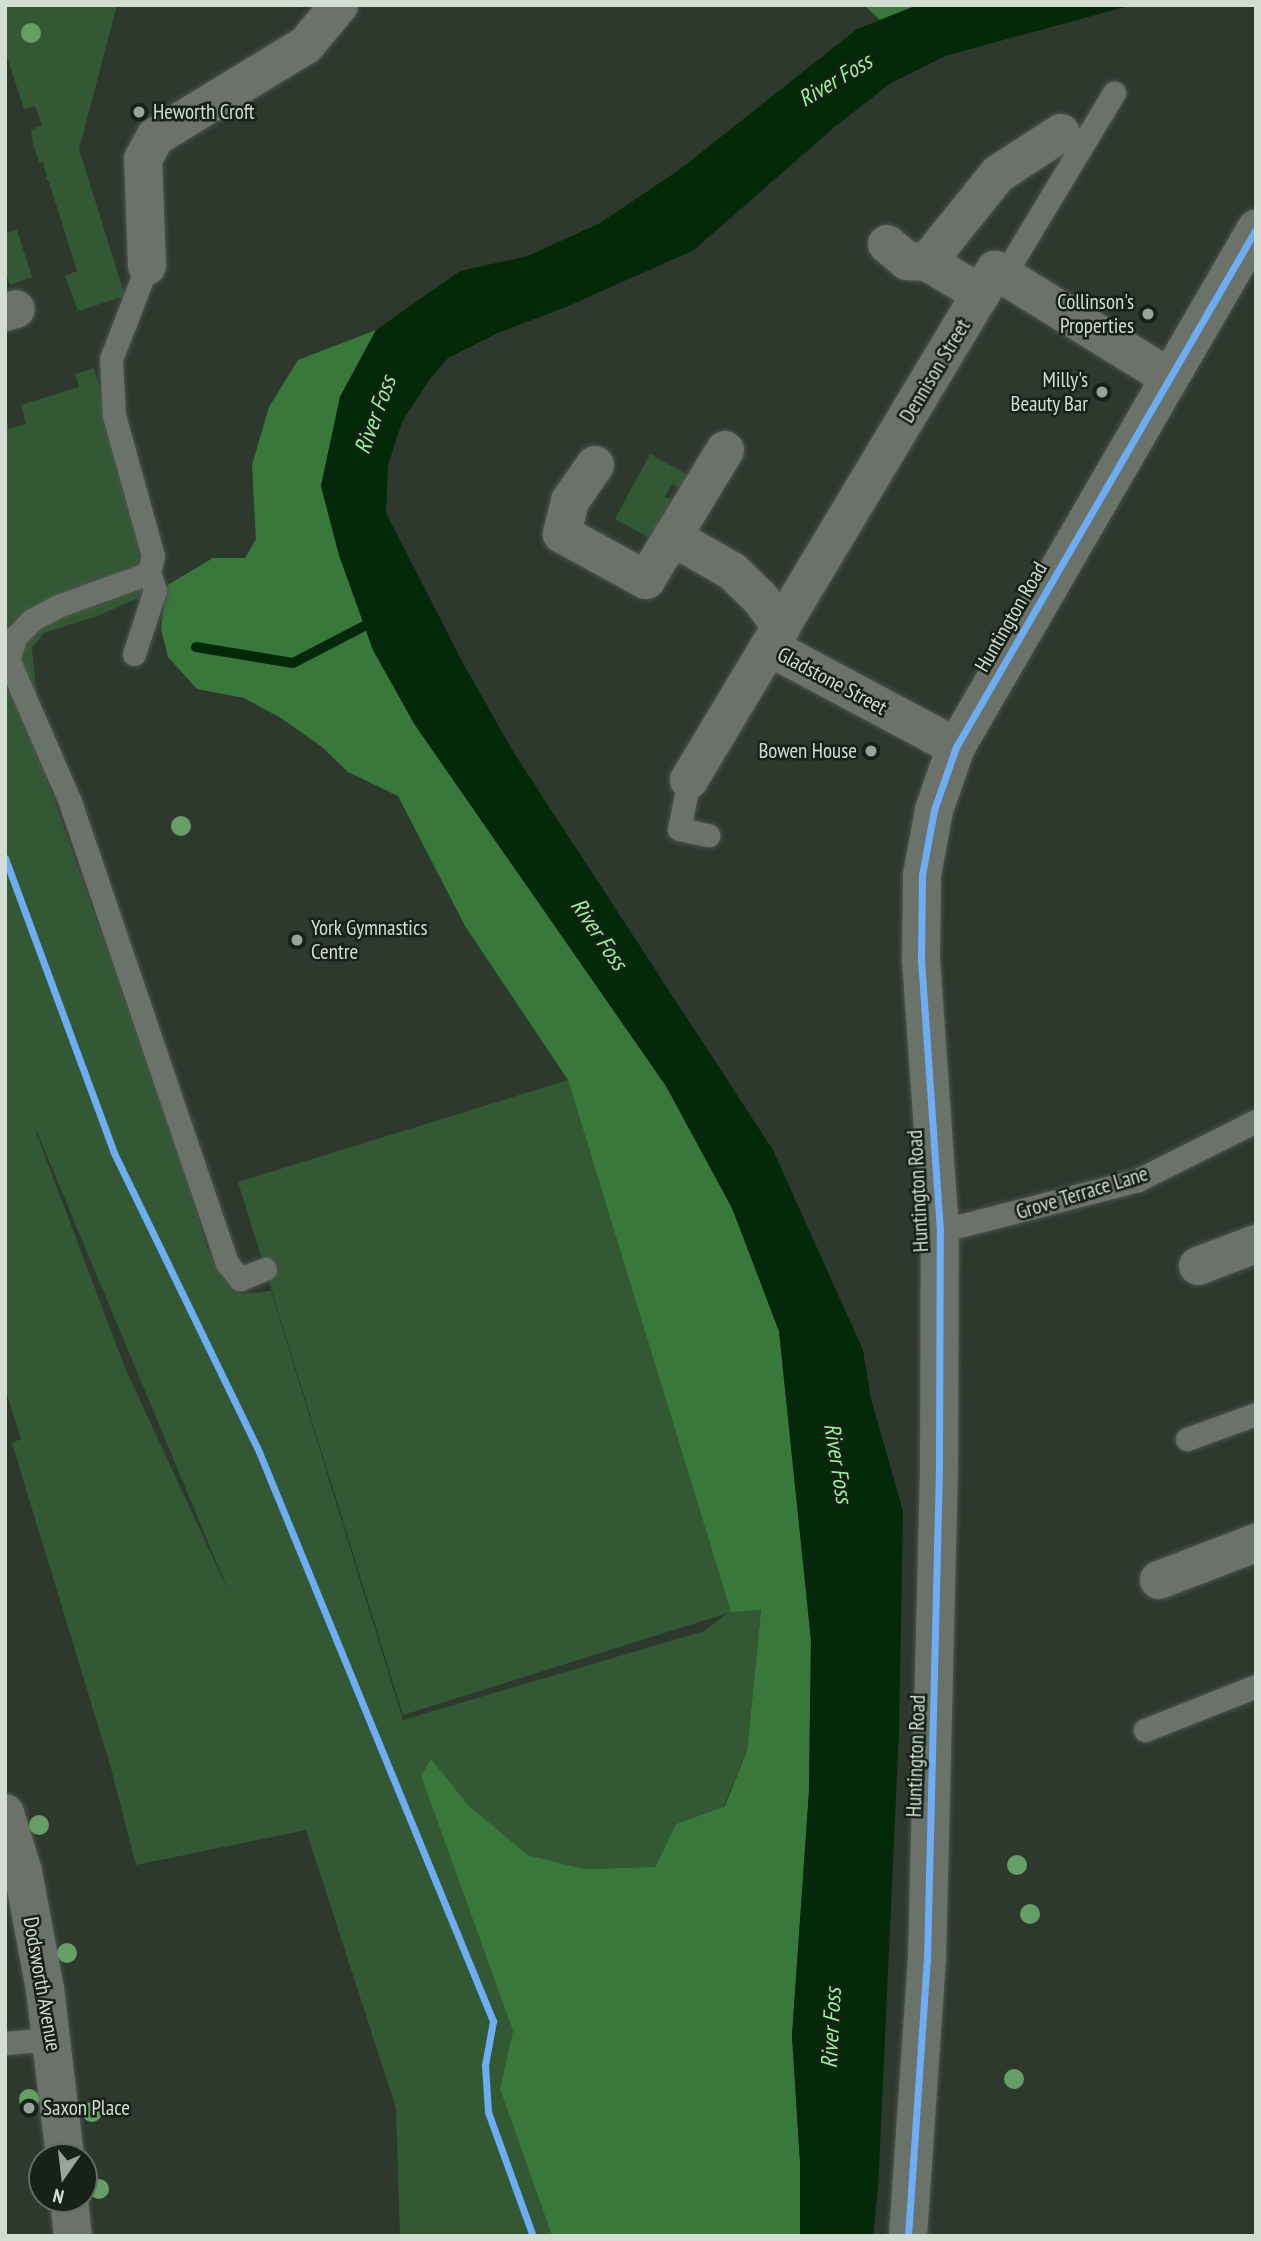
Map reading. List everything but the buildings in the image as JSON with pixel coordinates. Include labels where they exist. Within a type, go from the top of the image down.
[{"type":"street","points":[[147,266],[143,159],[155,137],[306,45],[339,5]]},
{"type":"street","points":[[927,262],[998,174],[1061,133]]},
{"type":"street","name":"Huntington Road","points":[[908,2236],[926,1959],[936,1666],[940,1231],[921,960],[922,875],[933,810],[956,747],[1168,377],[1245,271],[1256,229]]},
{"type":"street","points":[[887,244],[906,261],[927,262],[993,284],[1168,377]]},
{"type":"street","name":"Dennison Street","points":[[776,637],[993,284]]},
{"type":"street","points":[[595,465],[570,501],[562,534],[646,580],[725,450]]},
{"type":"street","name":"Gladstone Street","points":[[672,537],[732,571],[760,598],[776,637],[956,747]]},
{"type":"street","name":"Gladstone Street","points":[[689,780],[776,637]]},
{"type":"street","points":[[1198,1266],[1256,1244]]},
{"type":"street","points":[[1159,1580],[1256,1543]]},
{"type":"street","name":"Dodsworth Avenue","points":[[5,1813],[23,1872],[53,2039],[64,2143]]},
{"type":"street","points":[[71,2213],[73,2236]]},
{"type":"lane","points":[[993,284],[1114,93]]},
{"type":"lane","points":[[134,654],[155,590],[149,573],[153,556],[114,415],[111,359],[147,266]]},
{"type":"lane","points":[[149,573],[58,606],[33,620],[16,636],[8,659],[74,811],[227,1264],[240,1279],[265,1269]]},
{"type":"lane","points":[[689,780],[679,830],[708,835]]},
{"type":"lane","name":"Grove Terrace Lane","points":[[940,1231],[1138,1180],[1256,1121]]},
{"type":"lane","points":[[1187,1439],[1256,1414]]},
{"type":"lane","points":[[1145,1730],[1256,1686]]},
{"type":"lane","points":[[5,2043],[53,2039]]},
{"type":"shaded area","points":[[5,5],[117,5],[79,149],[125,296],[78,311],[65,276],[77,271],[49,182],[45,178],[47,177],[43,162],[39,162],[33,144],[31,130],[42,125],[35,106],[24,109],[5,51]]},
{"type":"shaded area","points":[[864,5],[918,5],[880,20]]},
{"type":"shaded area","points":[[17,230],[32,277],[10,285],[5,271],[5,233]]},
{"type":"shaded area","points":[[376,330],[340,397],[321,486],[339,555],[373,650],[415,725],[666,1086],[732,1208],[779,1331],[811,1640],[809,1791],[792,2036],[800,2162],[800,2236],[552,2236],[500,2089],[513,2031],[421,1776],[431,1759],[470,1807],[528,1855],[584,1869],[655,1867],[676,1824],[725,1806],[747,1751],[761,1610],[731,1612],[568,1080],[465,926],[398,796],[348,772],[322,747],[281,718],[244,698],[197,689],[168,657],[161,629],[166,586],[213,558],[245,558],[256,539],[252,465],[269,407],[298,360]]},
{"type":"shaded area","points":[[94,368],[145,547],[165,586],[100,615],[44,633],[32,648],[45,774],[179,1154],[208,1251],[240,1294],[271,1291],[403,1720],[704,1631],[728,1613],[403,1715],[238,1182],[568,1080],[731,1611],[761,1610],[747,1751],[724,1806],[676,1824],[655,1867],[584,1869],[528,1855],[470,1807],[431,1759],[421,1776],[513,2031],[500,2089],[552,2236],[400,2236],[396,2108],[306,1830],[136,1865],[111,1768],[12,1443],[21,1439],[5,1388],[5,416],[9,429],[26,424],[21,405],[79,387],[75,374]],"holes":[[[37,1132],[231,1597],[125,1368]]]},
{"type":"shaded area","points":[[650,454],[688,475],[680,488],[672,484],[665,497],[671,500],[650,538],[615,519]]},
{"type":"water","name":"River Foss","points":[[918,5],[1132,5],[945,56],[891,83],[837,125],[694,250],[566,307],[498,333],[448,358],[430,379],[402,422],[388,465],[386,513],[464,665],[514,753],[773,1150],[863,1350],[871,1399],[903,1511],[899,1732],[878,2190],[873,2236],[800,2236],[800,2162],[792,2036],[809,1791],[811,1640],[779,1331],[732,1208],[666,1086],[415,725],[373,650],[339,555],[321,486],[340,397],[376,330],[460,271],[528,256],[600,223],[679,170],[857,29]]},
{"type":"waterway","points":[[196,647],[293,663],[374,621]]},
{"type":"cycle path","points":[[908,2236],[927,1959],[939,1465],[940,1231],[921,960],[922,875],[934,810],[956,747],[1256,229]]},
{"type":"cycle path","points":[[5,858],[114,1153],[257,1447],[493,2021],[485,2065],[488,2112],[533,2236]]},
{"type":"place","name":"Heworth Croft","points":[[139,112]]},
{"type":"place","name":"Collinson's Properties","points":[[1148,314]]},
{"type":"place","name":"Milly's Beauty Bar","points":[[1102,392]]},
{"type":"place","name":"Bowen House","points":[[871,751]]},
{"type":"place","name":"York Gymnastics Centre","points":[[297,940]]},
{"type":"place","name":"Saxon Place","points":[[29,2108]]}]
